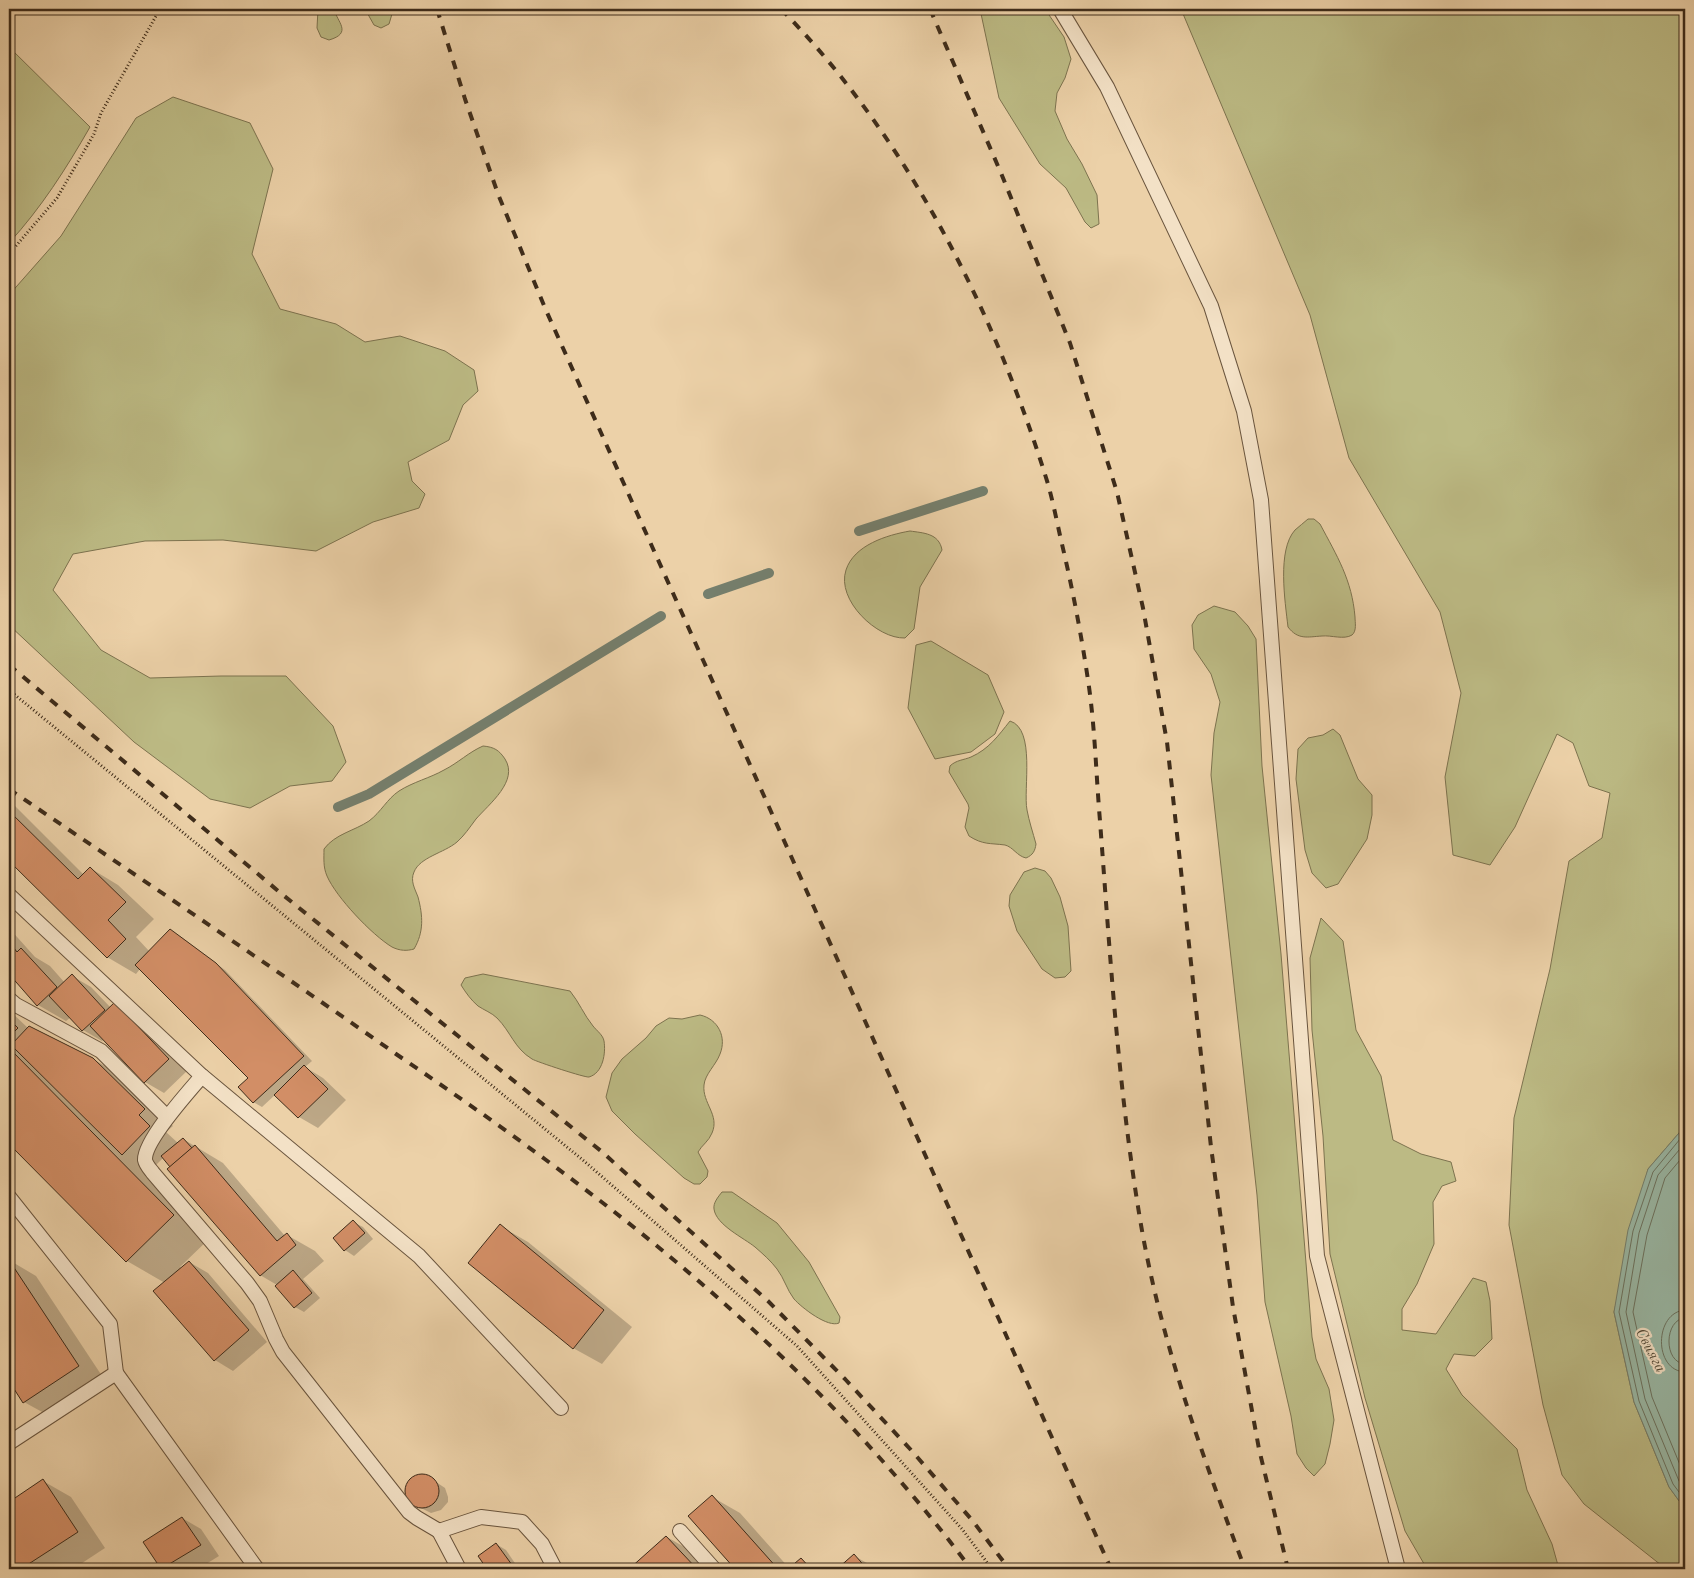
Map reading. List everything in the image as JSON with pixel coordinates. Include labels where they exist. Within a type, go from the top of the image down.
[{"type":"lane","points":[[1060,9],[1107,87],[1212,306],[1244,411],[1261,500],[1317,1256],[1398,1569]]},
{"type":"lane","points":[[9,895],[202,1076],[419,1256],[561,1408]]},
{"type":"lane","points":[[9,999],[16,1005],[101,1051],[167,1117]]},
{"type":"lane","points":[[202,1076],[167,1117],[146,1153],[145,1162],[248,1283],[260,1301],[283,1352],[402,1504],[417,1518],[439,1531],[459,1569]]},
{"type":"lane","points":[[9,1197],[110,1324],[116,1373],[256,1569]]},
{"type":"lane","points":[[9,1443],[116,1373]]},
{"type":"lane","points":[[439,1531],[480,1517],[522,1522],[542,1544],[555,1569]]},
{"type":"lane","points":[[680,1531],[714,1569]]},
{"type":"path","points":[[9,254],[57,198],[94,134],[101,113],[160,9]]},
{"type":"path","points":[[9,690],[584,1161],[797,1346],[962,1529],[992,1569]]},
{"type":"shaded area","points":[[318,9],[334,9],[342,27],[340,34],[329,40],[321,37],[317,28]]},
{"type":"shaded area","points":[[365,9],[391,9],[392,14],[389,24],[381,28],[374,25]]},
{"type":"shaded area","points":[[980,9],[1045,9],[1064,37],[1071,59],[1065,78],[1057,93],[1055,111],[1067,139],[1097,195],[1099,224],[1091,228],[1085,222],[1066,188],[1040,164],[999,98]]},
{"type":"shaded area","points":[[1181,9],[1685,9],[1685,1126],[1648,1169],[1614,1312],[1634,1402],[1669,1487],[1685,1509],[1685,1569],[1666,1569],[1584,1504],[1562,1475],[1543,1405],[1509,1225],[1514,1118],[1550,969],[1569,861],[1602,838],[1610,793],[1589,786],[1573,743],[1557,734],[1515,827],[1490,865],[1453,855],[1445,777],[1461,693],[1440,612],[1349,458],[1310,315]]},
{"type":"shaded area","points":[[9,47],[90,127],[52,188],[9,243]]},
{"type":"shaded area","points":[[173,97],[250,123],[273,169],[252,254],[280,309],[336,324],[365,342],[400,336],[445,351],[474,370],[478,391],[463,405],[449,440],[408,462],[412,481],[425,494],[419,508],[373,522],[316,551],[223,540],[145,541],[73,554],[53,590],[101,650],[150,678],[286,676],[333,726],[346,762],[332,781],[290,786],[250,808],[210,799],[134,742],[9,625],[9,295],[61,236],[136,118]]},
{"type":"shaded area","points":[[1308,519],[1314,519],[1320,524],[1347,580],[1351,591],[1355,624],[1352,635],[1341,637],[1303,637],[1295,634],[1288,627],[1284,576],[1286,550],[1289,539],[1295,530]]},
{"type":"shaded area","points":[[910,531],[925,533],[934,537],[938,540],[942,550],[920,587],[914,629],[905,638],[894,637],[871,625],[853,605],[847,593],[845,582],[846,570],[856,554],[872,543],[891,535]]},
{"type":"shaded area","points":[[1214,606],[1235,612],[1248,626],[1256,639],[1262,766],[1281,954],[1312,1337],[1316,1359],[1329,1389],[1334,1420],[1325,1464],[1314,1476],[1297,1454],[1291,1416],[1265,1302],[1257,1195],[1211,775],[1214,733],[1220,702],[1211,674],[1194,649],[1192,625],[1198,615]]},
{"type":"shaded area","points":[[931,641],[988,675],[1004,712],[995,734],[971,752],[935,759],[908,708],[916,645]]},
{"type":"shaded area","points":[[1010,721],[1018,726],[1026,747],[1027,810],[1036,844],[1033,852],[1026,858],[1008,846],[983,842],[969,836],[965,827],[969,808],[968,804],[949,772],[952,764],[977,754],[988,746]]},
{"type":"shaded area","points":[[1333,729],[1340,735],[1358,779],[1372,795],[1372,815],[1367,839],[1338,884],[1326,888],[1312,873],[1305,850],[1296,779],[1298,749],[1308,738],[1323,735]]},
{"type":"shaded area","points":[[483,746],[496,750],[505,759],[508,767],[508,776],[505,784],[501,792],[460,840],[417,867],[414,872],[413,885],[421,911],[422,924],[420,936],[414,949],[403,950],[392,947],[365,925],[338,894],[326,873],[324,849],[339,836],[369,821],[399,791],[444,770]]},
{"type":"shaded area","points":[[1035,868],[1045,871],[1051,878],[1060,897],[1068,926],[1071,971],[1065,977],[1055,978],[1042,969],[1017,931],[1009,906],[1010,895],[1024,872]]},
{"type":"shaded area","points":[[1321,918],[1343,941],[1356,1030],[1381,1076],[1393,1140],[1421,1154],[1451,1162],[1456,1181],[1442,1186],[1433,1202],[1434,1244],[1417,1284],[1402,1309],[1402,1330],[1436,1334],[1473,1278],[1486,1282],[1490,1301],[1492,1339],[1475,1356],[1454,1354],[1446,1369],[1462,1395],[1517,1449],[1527,1490],[1552,1544],[1559,1569],[1427,1569],[1405,1531],[1365,1398],[1330,1254],[1323,1136],[1312,1030],[1310,958]]},
{"type":"shaded area","points":[[483,974],[570,991],[603,1039],[605,1046],[604,1057],[598,1071],[594,1075],[586,1077],[532,1059],[526,1055],[497,1018],[475,1004],[461,985],[465,978]]},
{"type":"shaded area","points":[[700,1015],[712,1020],[716,1025],[721,1035],[722,1048],[716,1062],[706,1077],[704,1085],[706,1098],[714,1120],[711,1136],[698,1152],[708,1171],[707,1177],[700,1184],[694,1184],[684,1178],[635,1134],[612,1111],[606,1097],[612,1073],[622,1059],[646,1038],[656,1026],[669,1018],[682,1019]]},
{"type":"shaded area","points":[[722,1192],[732,1192],[777,1223],[809,1262],[840,1317],[839,1323],[828,1323],[803,1307],[789,1292],[770,1260],[725,1226],[716,1215],[714,1209],[716,1200]]},
{"type":"water","name":"Свияга","points":[[1685,1126],[1685,1313],[1681,1345],[1685,1361],[1685,1509],[1669,1487],[1634,1402],[1614,1312],[1628,1230],[1648,1169]]},
{"type":"building","points":[[9,811],[78,879],[90,867],[126,902],[108,920],[126,939],[107,958],[9,861]]},
{"type":"building","points":[[170,929],[216,963],[304,1056],[253,1103],[238,1087],[248,1078],[135,965]]},
{"type":"building","points":[[9,942],[17,952],[21,948],[57,987],[37,1006],[9,974]]},
{"type":"building","points":[[72,974],[105,1010],[82,1031],[49,996]]},
{"type":"building","points":[[115,1002],[169,1059],[144,1083],[90,1026]]},
{"type":"building","points":[[9,1019],[18,1028],[9,1037]]},
{"type":"building","points":[[29,1026],[93,1058],[145,1109],[139,1115],[150,1126],[122,1155],[11,1045]]},
{"type":"building","points":[[9,1048],[174,1215],[126,1262],[9,1144]]},
{"type":"building","points":[[304,1065],[328,1089],[298,1118],[274,1095]]},
{"type":"building","points":[[183,1138],[192,1148],[170,1167],[161,1156]]},
{"type":"building","points":[[195,1145],[277,1241],[287,1233],[296,1245],[260,1276],[167,1169]]},
{"type":"building","points":[[353,1220],[365,1233],[344,1251],[333,1238]]},
{"type":"building","points":[[500,1224],[604,1310],[573,1349],[468,1263]]},
{"type":"building","points":[[9,1260],[79,1366],[23,1403],[9,1381]]},
{"type":"building","points":[[189,1261],[249,1330],[214,1361],[153,1291]]},
{"type":"building","points":[[293,1270],[312,1293],[294,1308],[275,1286]]},
{"type":"building","points":[[422,1474],[429,1475],[434,1479],[438,1484],[438,1498],[434,1503],[429,1507],[422,1508],[415,1507],[410,1503],[406,1498],[405,1491],[406,1484],[410,1479],[415,1475]]},
{"type":"building","points":[[43,1479],[78,1532],[27,1565],[29,1569],[9,1569],[9,1502]]},
{"type":"building","points":[[712,1495],[778,1569],[735,1569],[688,1516]]},
{"type":"building","points":[[182,1517],[201,1545],[161,1569],[143,1542]]},
{"type":"building","points":[[666,1536],[697,1569],[629,1569]]},
{"type":"building","points":[[496,1543],[515,1569],[487,1569],[478,1556]]},
{"type":"building","points":[[854,1554],[867,1569],[837,1569]]},
{"type":"building","points":[[801,1558],[811,1569],[788,1569]]},
{"type":"waterway","points":[[859,531],[983,491]]},
{"type":"waterway","points":[[708,594],[769,573]]},
{"type":"waterway","points":[[338,807],[369,794],[661,616]]},
{"type":"railway","points":[[437,9],[465,99],[498,194],[545,308],[1111,1569]]},
{"type":"railway","points":[[781,9],[827,59],[869,113],[907,171],[942,230],[974,292],[1002,355],[1027,419],[1048,484],[1073,592],[1090,697],[1120,1070],[1132,1169],[1148,1264],[1184,1396],[1213,1483],[1245,1569]]},
{"type":"railway","points":[[930,9],[1001,173],[1070,343],[1117,492],[1143,608],[1167,742],[1211,1147],[1233,1307],[1259,1449],[1288,1569]]},
{"type":"railway","points":[[9,665],[283,895],[601,1151],[768,1301],[845,1379],[911,1450],[972,1520],[1009,1569]]},
{"type":"railway","points":[[9,789],[473,1107],[574,1181],[650,1241],[750,1327],[844,1419],[931,1518],[971,1569]]}]
